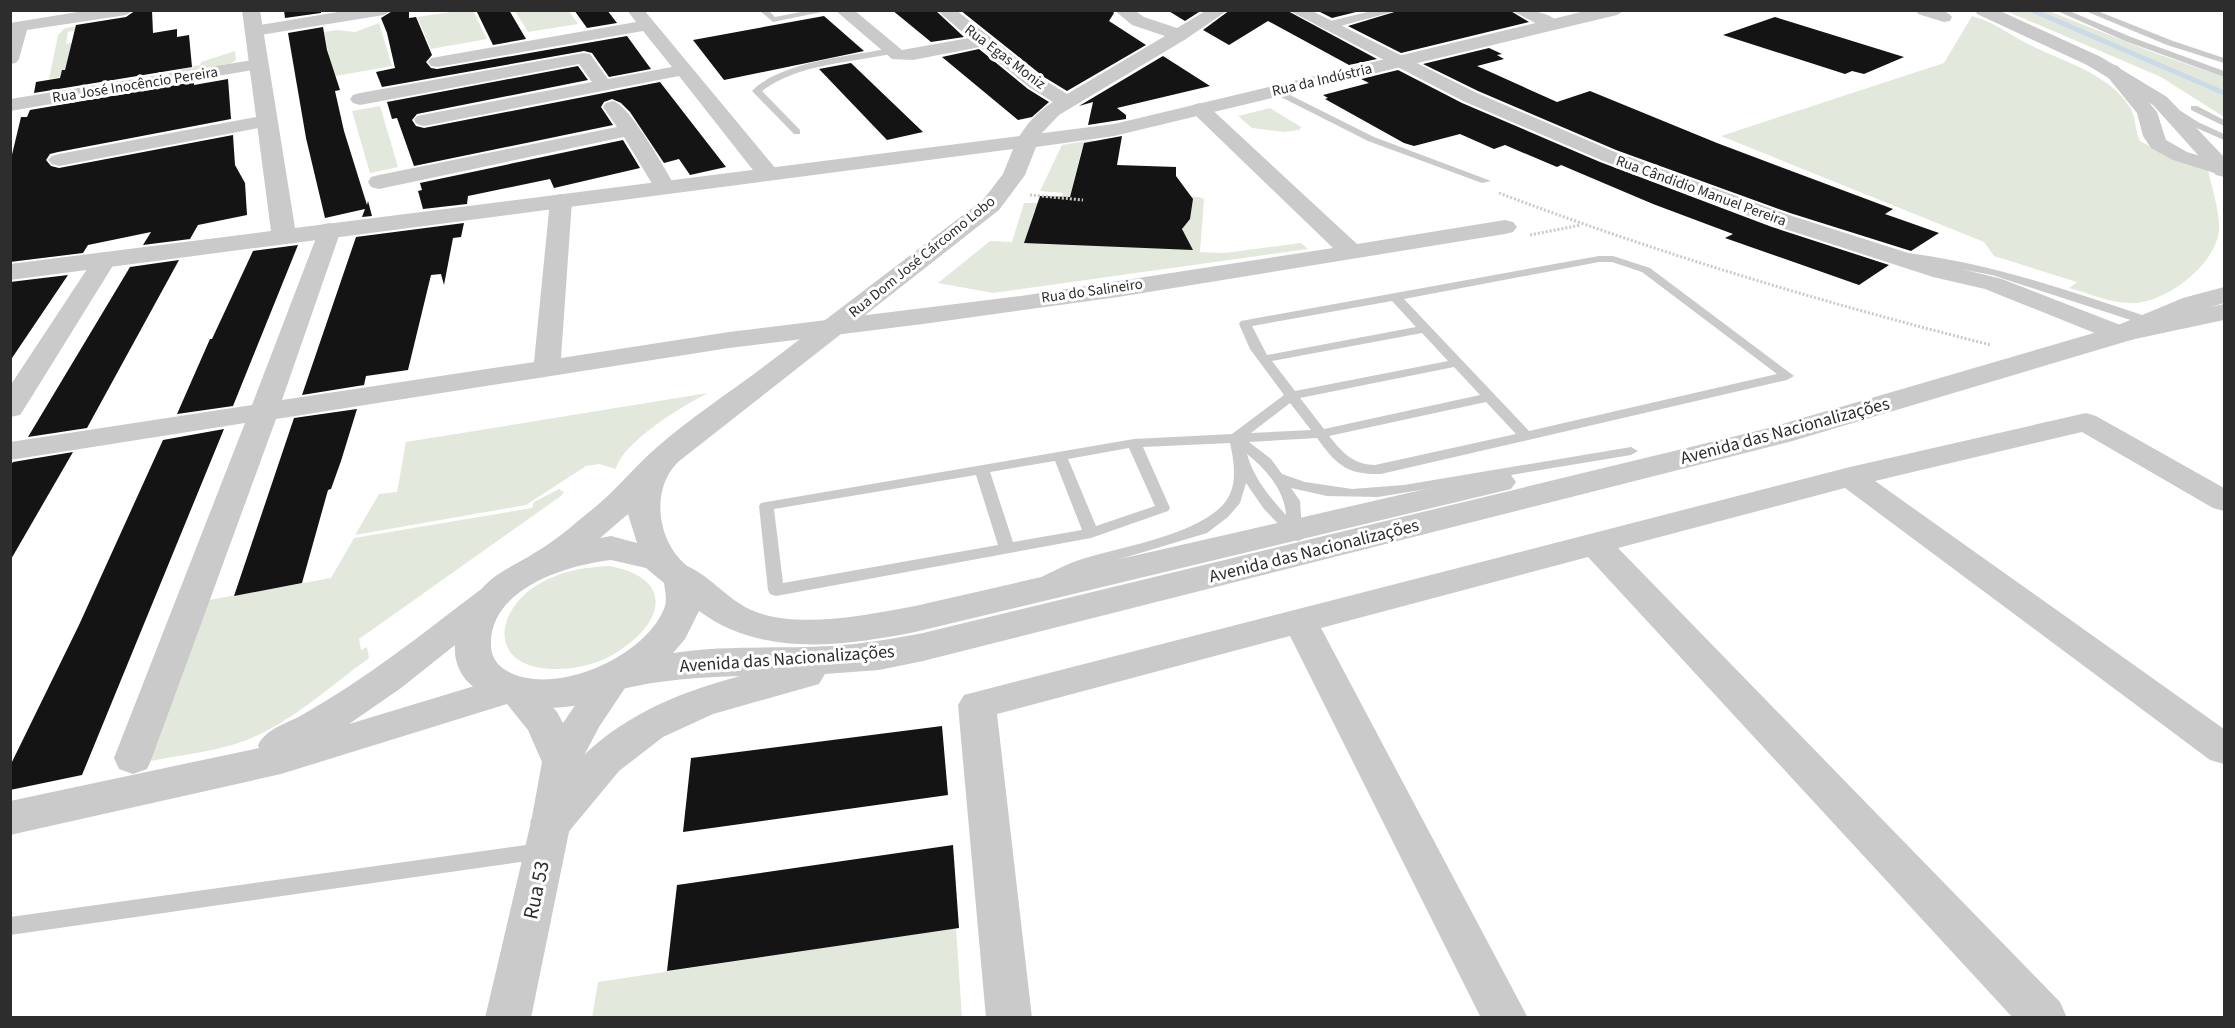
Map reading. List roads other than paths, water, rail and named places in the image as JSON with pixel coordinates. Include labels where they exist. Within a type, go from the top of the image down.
[{"type":"street","points":[[10,59],[13,20],[126,10]]},
{"type":"street","points":[[284,236],[252,21],[384,10]]},
{"type":"street","points":[[843,10],[898,55],[913,55],[982,41]]},
{"type":"street","name":"Rua Egas Moniz","points":[[945,10],[982,41],[1066,102]]},
{"type":"street","points":[[1122,10],[1138,21],[1180,35]]},
{"type":"street","name":"Rua Dom José Cárcomo Lobo","points":[[548,561],[604,518],[667,455],[972,221],[1003,191],[1014,175],[1027,141],[1042,120],[1066,102],[1220,10]]},
{"type":"street","name":"Rua Cândidio Manuel Pereira","points":[[1296,10],[1470,98],[1608,156],[1781,220],[1882,253],[1998,279],[2121,334]]},
{"type":"street","points":[[1326,26],[1393,10]]},
{"type":"street","points":[[1519,10],[1551,24]]},
{"type":"street","name":"Rua da Indústria","points":[[10,272],[1122,129],[1551,24],[1617,10]]},
{"type":"street","points":[[1924,10],[1944,17]]},
{"type":"street","points":[[1993,12],[2111,70],[2221,139]]},
{"type":"street","points":[[1993,12],[2130,67],[2171,91],[2194,108],[2221,139],[2224,170],[2180,156],[2158,144],[2153,136],[2147,112],[2111,70]]},
{"type":"street","points":[[437,62],[641,18],[768,174]]},
{"type":"street","points":[[360,99],[584,58],[604,86]]},
{"type":"street","name":"Rua José Inocêncio Pereira","points":[[10,105],[259,64]]},
{"type":"street","points":[[424,120],[684,70]]},
{"type":"street","points":[[613,108],[630,130],[664,187]]},
{"type":"street","points":[[1200,109],[1352,253]]},
{"type":"street","points":[[59,160],[267,121]]},
{"type":"street","points":[[379,182],[630,130]]},
{"type":"street","points":[[547,369],[561,201]]},
{"type":"street","name":"Rua do Salineiro","points":[[10,451],[729,340],[833,329],[1352,253],[1505,227]]},
{"type":"street","points":[[133,758],[264,412],[329,230]]},
{"type":"street","points":[[10,409],[105,259]]},
{"type":"street","name":"Avenida das Nacionalizações","points":[[2192,304],[2224,273]]},
{"type":"street","name":"Avenida das Nacionalizações","points":[[670,568],[723,610],[746,622],[771,628],[798,630],[830,631],[872,627],[1012,596],[1302,541],[1778,435],[2121,334],[2192,304],[2224,295]]},
{"type":"street","points":[[2121,334],[2224,312]]},
{"type":"street","name":"Avenida das Nacionalizações","points":[[617,677],[709,663],[830,660],[879,656],[1631,451],[1761,420],[1997,371]]},
{"type":"street","points":[[1009,1017],[977,705],[1850,477],[2086,422],[2224,501]]},
{"type":"street","name":"Rua Dom José Cárcomo Lobo","points":[[667,455],[648,482],[642,512],[649,536],[670,568]]},
{"type":"street","points":[[1850,477],[2224,749]]},
{"type":"street","points":[[1594,544],[2044,1017]]},
{"type":"street","points":[[10,818],[216,773],[318,748],[452,704],[514,690],[547,693],[569,691],[617,677],[650,657],[670,636],[682,614],[685,593],[670,568],[640,551],[611,548],[580,552],[548,561],[517,577],[360,698],[292,738],[216,773]]},
{"type":"street","points":[[492,598],[478,619],[471,641],[475,661],[488,677],[514,690],[544,722],[561,762]]},
{"type":"street","points":[[1300,621],[1505,1017]]},
{"type":"street","points":[[548,836],[606,758],[634,735],[669,714],[754,686],[879,656]]},
{"type":"street","name":"Rua 53","points":[[508,1017],[548,836],[561,762],[586,717],[617,677]]},
{"type":"lane","points":[[763,10],[773,20],[827,10]]},
{"type":"lane","points":[[1972,10],[1993,12]]},
{"type":"lane","points":[[2059,10],[2128,39],[2224,74]]},
{"type":"lane","points":[[2075,10],[2132,34],[2224,67]]},
{"type":"lane","points":[[2087,10],[2170,43],[2224,61]]},
{"type":"lane","points":[[797,132],[757,91],[762,85],[785,74],[892,51]]},
{"type":"lane","points":[[1276,91],[1371,139],[1486,181]]},
{"type":"lane","points":[[2194,108],[2224,123]]},
{"type":"lane","points":[[1599,259],[1613,259],[1646,270],[1787,376],[1370,469],[1346,463],[1339,458],[1256,349],[1245,324],[1395,297],[1599,259]]},
{"type":"lane","points":[[1998,279],[2150,322]]},
{"type":"lane","points":[[1395,297],[1524,434]]},
{"type":"lane","points":[[1264,359],[1425,329]]},
{"type":"lane","points":[[1236,438],[1291,396],[1457,363]]},
{"type":"lane","points":[[1134,443],[1163,508],[1091,533],[776,590],[766,506],[1134,443],[1319,434],[1490,398]]},
{"type":"lane","points":[[1236,438],[1243,466],[1269,506],[1302,541]]},
{"type":"lane","points":[[1236,438],[1266,462],[1293,501],[1302,541]]},
{"type":"lane","points":[[1276,477],[1317,492],[1377,495],[1631,451]]},
{"type":"lane","points":[[1060,456],[1091,533]]},
{"type":"lane","points":[[1012,596],[1084,564],[1202,529],[1223,514],[1235,500],[1243,466]]},
{"type":"lane","points":[[982,470],[1007,548]]},
{"type":"lane","points":[[10,926],[548,836]]},
{"type":"waterway","points":[[2032,10],[2224,93]]}]
